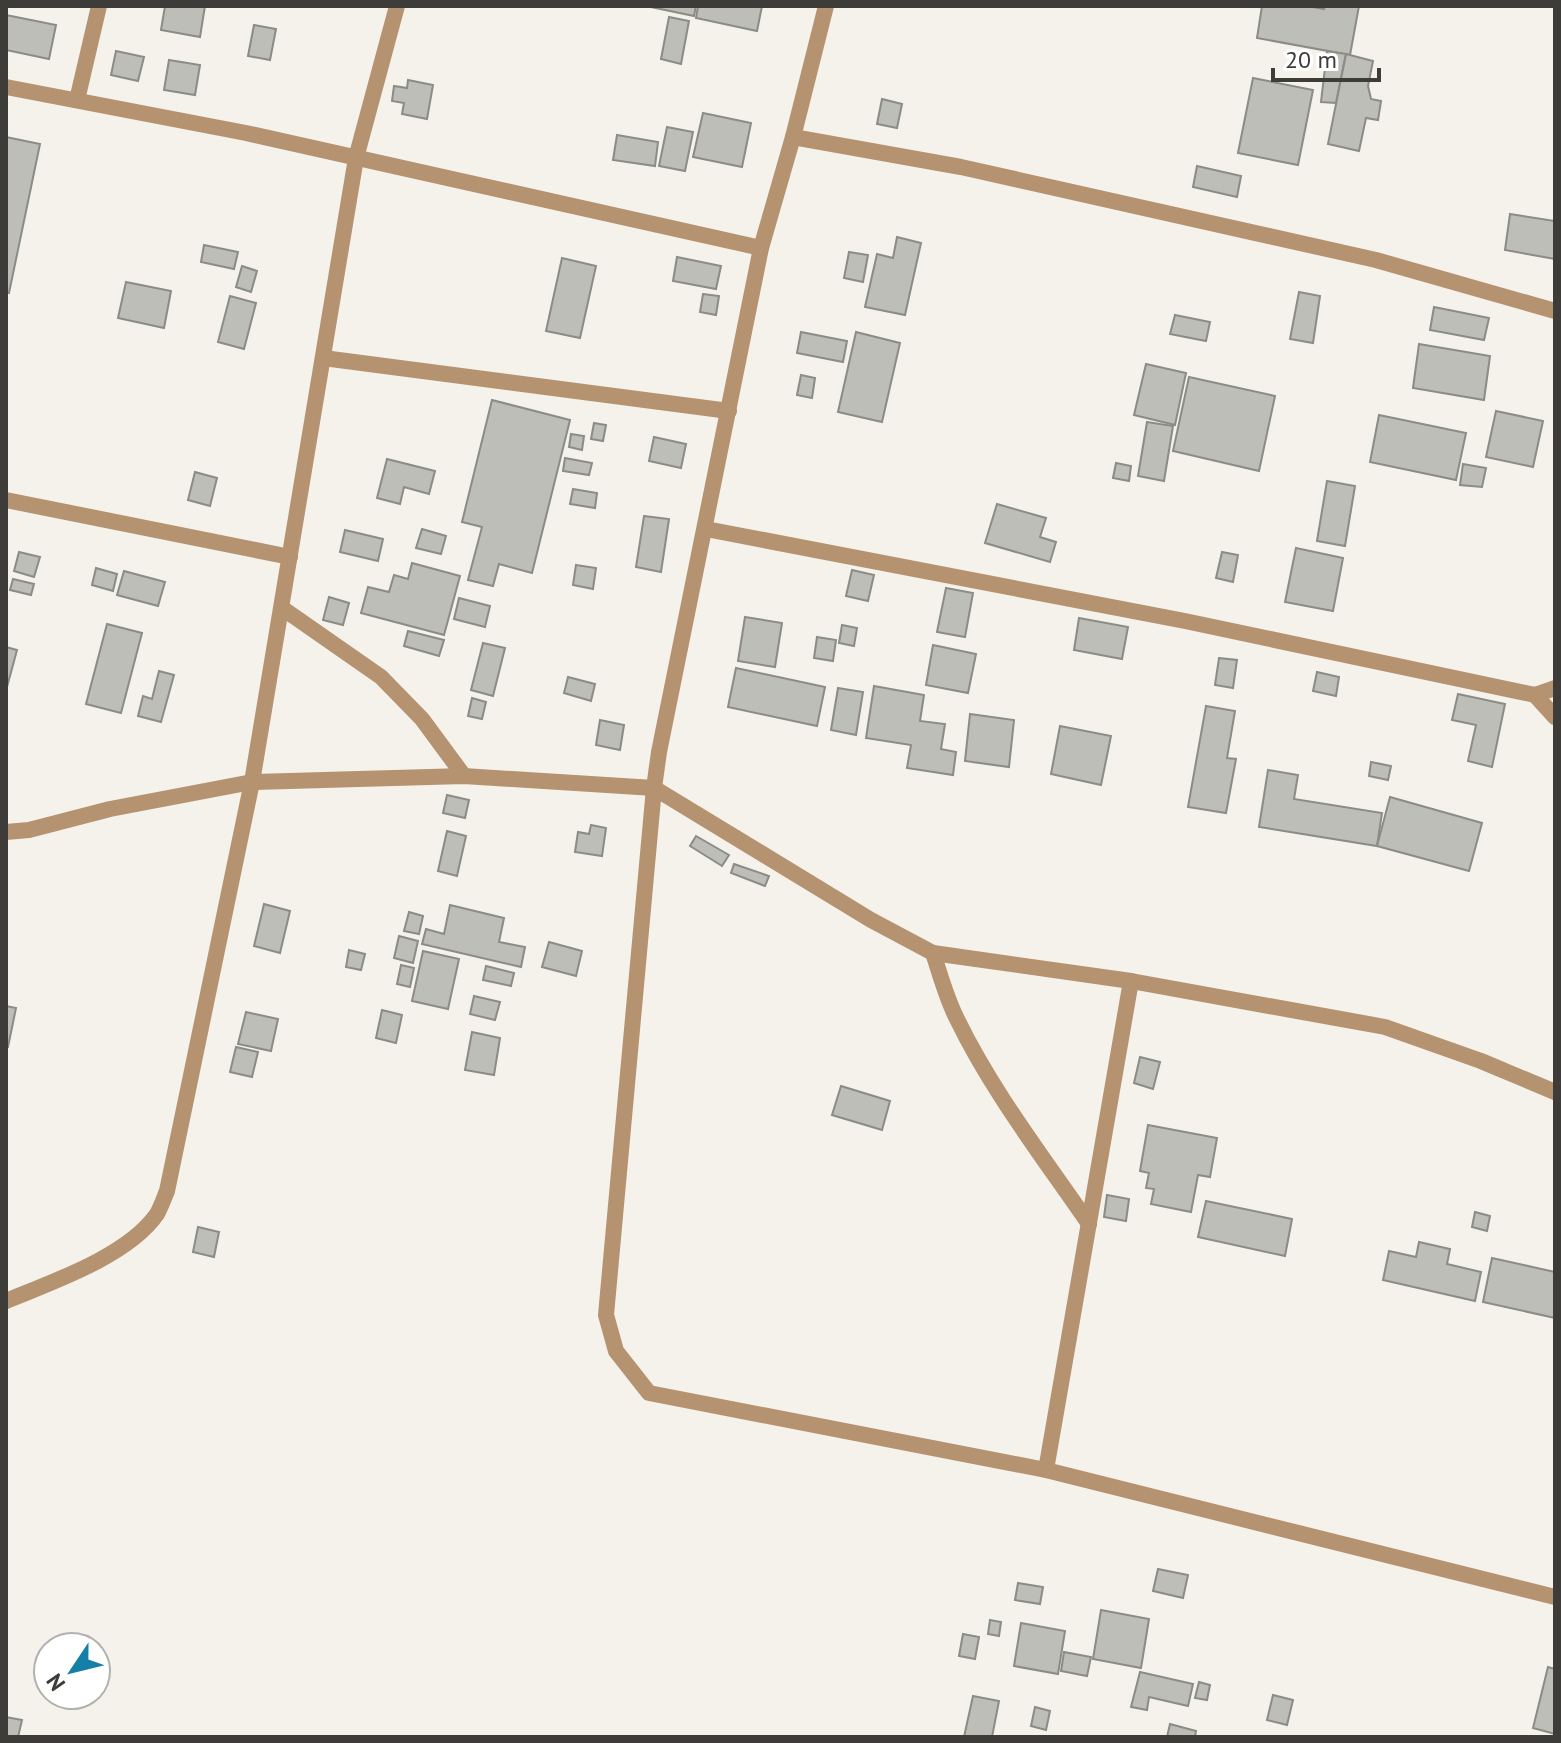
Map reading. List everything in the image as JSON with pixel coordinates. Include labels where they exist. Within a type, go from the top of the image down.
[{"type":"street","points":[[77,100],[99,6]]},
{"type":"street","points":[[6,1301],[92,1265],[131,1239],[157,1215],[167,1191],[252,782],[356,158],[397,6]]},
{"type":"street","points":[[826,6],[761,248],[654,788],[606,1315],[616,1351],[649,1393],[1046,1470],[1555,1597]]},
{"type":"street","points":[[6,87],[356,158],[761,248]]},
{"type":"street","points":[[793,137],[961,167],[1376,260],[1555,311]]},
{"type":"street","points":[[331,359],[729,411]]},
{"type":"street","points":[[6,500],[290,557]]},
{"type":"street","points":[[706,529],[1185,621],[1535,695],[1555,688]]},
{"type":"street","points":[[282,608],[381,677],[422,719],[464,776]]},
{"type":"street","points":[[1535,695],[1555,717]]},
{"type":"street","points":[[6,832],[29,830],[110,809],[252,782],[464,776],[654,788],[871,920],[933,953],[1131,981],[1385,1027],[1481,1061],[1555,1092]]},
{"type":"street","points":[[933,953],[966,1037],[1005,1103],[1089,1224]]},
{"type":"street","points":[[1046,1470],[1131,981]]},
{"type":"building","points":[[165,6],[205,6],[200,37],[161,30]]},
{"type":"building","points":[[646,6],[696,6],[694,16]]},
{"type":"building","points":[[698,6],[762,6],[757,31],[696,18]]},
{"type":"building","points":[[1262,6],[1324,9],[1325,6],[1359,6],[1350,55],[1257,38]]},
{"type":"building","points":[[6,15],[56,25],[49,59],[6,50]]},
{"type":"building","points":[[669,17],[689,21],[681,64],[661,59]]},
{"type":"building","points":[[254,25],[276,29],[270,60],[248,56]]},
{"type":"building","points":[[116,51],[144,57],[138,81],[111,75]]},
{"type":"building","points":[[1327,51],[1346,54],[1336,103],[1321,102]]},
{"type":"building","points":[[1346,54],[1373,61],[1368,86],[1371,99],[1381,101],[1378,120],[1366,118],[1359,151],[1328,144]]},
{"type":"building","points":[[169,60],[200,65],[195,95],[164,90]]},
{"type":"building","points":[[1253,78],[1313,90],[1298,165],[1238,153]]},
{"type":"building","points":[[408,80],[433,85],[427,119],[402,114],[404,103],[392,101],[394,86],[407,88]]},
{"type":"building","points":[[882,99],[902,104],[897,128],[877,124]]},
{"type":"building","points":[[703,113],[751,123],[742,167],[693,157]]},
{"type":"building","points":[[667,127],[693,132],[685,171],[659,166]]},
{"type":"building","points":[[617,135],[658,142],[655,166],[613,160]]},
{"type":"building","points":[[6,137],[40,144],[9,293],[6,292]]},
{"type":"building","points":[[1197,166],[1241,176],[1237,197],[1193,187]]},
{"type":"building","points":[[1510,214],[1555,221],[1555,259],[1505,250]]},
{"type":"building","points":[[897,237],[921,243],[905,315],[865,307],[877,254],[893,258]]},
{"type":"building","points":[[204,245],[238,252],[234,269],[201,262]]},
{"type":"building","points":[[849,252],[868,255],[863,282],[844,278]]},
{"type":"building","points":[[677,257],[721,266],[716,289],[673,281]]},
{"type":"building","points":[[562,258],[596,266],[580,338],[546,331]]},
{"type":"building","points":[[242,266],[257,271],[251,292],[236,287]]},
{"type":"building","points":[[126,282],[171,291],[164,328],[118,318]]},
{"type":"building","points":[[1299,292],[1320,296],[1313,343],[1290,339]]},
{"type":"building","points":[[703,294],[719,296],[716,315],[700,312]]},
{"type":"building","points":[[230,296],[256,303],[244,349],[218,342]]},
{"type":"building","points":[[1434,307],[1489,318],[1484,340],[1430,330]]},
{"type":"building","points":[[1175,315],[1210,322],[1206,341],[1170,334]]},
{"type":"building","points":[[801,332],[847,341],[843,362],[797,353]]},
{"type":"building","points":[[856,332],[900,343],[882,422],[838,412]]},
{"type":"building","points":[[1419,344],[1490,356],[1484,400],[1413,388]]},
{"type":"building","points":[[1146,364],[1186,373],[1175,425],[1134,415]]},
{"type":"building","points":[[801,375],[815,378],[812,398],[797,395]]},
{"type":"building","points":[[1189,377],[1275,396],[1259,471],[1173,451]]},
{"type":"building","points":[[492,400],[570,420],[532,573],[499,564],[493,586],[468,580],[482,527],[462,522]]},
{"type":"building","points":[[1496,411],[1543,421],[1533,467],[1486,457]]},
{"type":"building","points":[[1379,415],[1466,433],[1456,480],[1370,462]]},
{"type":"building","points":[[1147,422],[1173,426],[1164,481],[1138,476]]},
{"type":"building","points":[[594,423],[606,425],[603,441],[591,439]]},
{"type":"building","points":[[571,434],[584,436],[582,450],[569,447]]},
{"type":"building","points":[[654,437],[686,444],[681,468],[649,461]]},
{"type":"building","points":[[565,458],[592,463],[589,475],[563,471]]},
{"type":"building","points":[[387,459],[435,471],[429,494],[404,487],[400,504],[377,498]]},
{"type":"building","points":[[1116,463],[1131,466],[1129,481],[1113,478]]},
{"type":"building","points":[[1463,464],[1486,468],[1482,487],[1460,485]]},
{"type":"building","points":[[195,472],[217,478],[210,506],[188,500]]},
{"type":"building","points":[[1327,481],[1355,486],[1345,546],[1317,541]]},
{"type":"building","points":[[573,489],[597,493],[595,508],[570,504]]},
{"type":"building","points":[[997,504],[1046,518],[1040,537],[1056,542],[1050,562],[985,543]]},
{"type":"building","points":[[644,516],[669,519],[661,572],[636,567]]},
{"type":"building","points":[[422,529],[446,536],[441,554],[416,548]]},
{"type":"building","points":[[345,530],[383,539],[378,561],[340,552]]},
{"type":"building","points":[[1296,548],[1343,558],[1333,611],[1285,602]]},
{"type":"building","points":[[19,552],[40,557],[34,577],[14,571]]},
{"type":"building","points":[[1222,552],[1238,555],[1233,582],[1216,578]]},
{"type":"building","points":[[412,563],[460,576],[444,635],[361,613],[368,587],[389,592],[394,575],[408,579]]},
{"type":"building","points":[[576,565],[596,568],[593,589],[573,585]]},
{"type":"building","points":[[96,568],[117,574],[113,591],[92,585]]},
{"type":"building","points":[[852,570],[874,575],[868,601],[846,596]]},
{"type":"building","points":[[124,571],[165,582],[158,606],[117,595]]},
{"type":"building","points":[[13,579],[34,584],[31,595],[10,590]]},
{"type":"building","points":[[946,588],[973,593],[965,637],[937,632]]},
{"type":"building","points":[[329,597],[349,603],[343,625],[323,620]]},
{"type":"building","points":[[459,598],[490,606],[485,627],[454,619]]},
{"type":"building","points":[[745,617],[782,623],[775,667],[738,661]]},
{"type":"building","points":[[1079,618],[1128,627],[1122,659],[1074,650]]},
{"type":"building","points":[[107,624],[142,633],[121,713],[86,704]]},
{"type":"building","points":[[842,625],[857,628],[854,646],[839,643]]},
{"type":"building","points":[[408,631],[444,640],[439,656],[404,646]]},
{"type":"building","points":[[817,637],[836,640],[833,661],[814,658]]},
{"type":"building","points":[[483,643],[505,648],[493,696],[471,690]]},
{"type":"building","points":[[933,645],[976,654],[968,693],[926,685]]},
{"type":"building","points":[[6,647],[17,650],[7,687],[6,686]]},
{"type":"building","points":[[1219,658],[1237,660],[1233,688],[1215,685]]},
{"type":"building","points":[[736,668],[825,687],[817,726],[728,707]]},
{"type":"building","points":[[159,671],[174,675],[161,722],[138,716],[143,696],[152,699]]},
{"type":"building","points":[[1317,672],[1339,677],[1336,696],[1313,691]]},
{"type":"building","points":[[568,677],[595,684],[591,701],[564,693]]},
{"type":"building","points":[[874,686],[924,695],[920,721],[945,724],[941,749],[956,752],[953,775],[907,768],[911,745],[866,738]]},
{"type":"building","points":[[838,688],[863,692],[856,735],[831,730]]},
{"type":"building","points":[[1458,694],[1505,704],[1492,767],[1468,761],[1476,725],[1452,720]]},
{"type":"building","points":[[472,698],[486,702],[482,719],[468,716]]},
{"type":"building","points":[[1206,706],[1235,711],[1227,758],[1236,759],[1226,813],[1188,807]]},
{"type":"building","points":[[970,714],[1014,720],[1009,767],[965,761]]},
{"type":"building","points":[[600,720],[624,725],[620,750],[596,745]]},
{"type":"building","points":[[1060,726],[1111,736],[1101,785],[1051,774]]},
{"type":"building","points":[[1371,762],[1391,766],[1388,780],[1369,776]]},
{"type":"building","points":[[1268,770],[1298,775],[1294,799],[1382,813],[1377,846],[1259,827]]},
{"type":"building","points":[[447,795],[469,800],[465,818],[443,813]]},
{"type":"building","points":[[1390,797],[1482,823],[1469,871],[1377,846]]},
{"type":"building","points":[[591,825],[606,828],[602,856],[575,852],[578,832],[589,834]]},
{"type":"building","points":[[447,831],[466,836],[457,876],[438,871]]},
{"type":"building","points":[[696,836],[729,855],[722,866],[690,846]]},
{"type":"building","points":[[734,864],[769,876],[765,886],[731,873]]},
{"type":"building","points":[[264,904],[290,911],[280,953],[254,946]]},
{"type":"building","points":[[450,905],[504,918],[499,942],[525,947],[521,967],[422,944],[426,929],[444,934]]},
{"type":"building","points":[[409,912],[423,916],[419,934],[404,931]]},
{"type":"building","points":[[399,936],[418,941],[413,963],[394,958]]},
{"type":"building","points":[[549,942],[582,951],[576,976],[542,967]]},
{"type":"building","points":[[349,950],[365,954],[361,970],[346,967]]},
{"type":"building","points":[[423,951],[459,959],[448,1009],[412,1001]]},
{"type":"building","points":[[401,965],[414,968],[410,987],[397,984]]},
{"type":"building","points":[[486,966],[514,973],[511,986],[483,980]]},
{"type":"building","points":[[474,996],[500,1002],[495,1020],[470,1014]]},
{"type":"building","points":[[6,1006],[16,1008],[8,1047],[6,1047]]},
{"type":"building","points":[[382,1010],[402,1015],[396,1043],[376,1038]]},
{"type":"building","points":[[246,1012],[278,1019],[271,1051],[238,1044]]},
{"type":"building","points":[[472,1032],[500,1038],[494,1075],[465,1070]]},
{"type":"building","points":[[236,1047],[258,1052],[252,1077],[230,1072]]},
{"type":"building","points":[[1140,1057],[1160,1062],[1153,1089],[1134,1083]]},
{"type":"building","points":[[841,1086],[890,1101],[882,1130],[832,1115]]},
{"type":"building","points":[[1148,1125],[1217,1138],[1210,1177],[1198,1175],[1191,1212],[1151,1204],[1154,1189],[1146,1188],[1149,1173],[1140,1171]]},
{"type":"building","points":[[1107,1195],[1129,1199],[1126,1221],[1104,1217]]},
{"type":"building","points":[[1206,1201],[1292,1219],[1285,1256],[1198,1237]]},
{"type":"building","points":[[1475,1212],[1490,1216],[1487,1231],[1472,1227]]},
{"type":"building","points":[[198,1227],[219,1232],[214,1257],[193,1252]]},
{"type":"building","points":[[1419,1242],[1450,1249],[1447,1264],[1481,1272],[1475,1301],[1383,1280],[1389,1251],[1416,1257]]},
{"type":"building","points":[[1492,1258],[1555,1272],[1555,1318],[1483,1302]]},
{"type":"building","points":[[1158,1569],[1188,1575],[1183,1598],[1153,1591]]},
{"type":"building","points":[[1018,1583],[1043,1587],[1040,1604],[1015,1600]]},
{"type":"building","points":[[1101,1610],[1149,1619],[1141,1668],[1093,1659]]},
{"type":"building","points":[[990,1620],[1001,1622],[999,1636],[988,1634]]},
{"type":"building","points":[[1021,1623],[1065,1631],[1058,1674],[1014,1666]]},
{"type":"building","points":[[963,1634],[979,1637],[975,1659],[959,1656]]},
{"type":"building","points":[[1064,1652],[1091,1657],[1087,1676],[1061,1671]]},
{"type":"building","points":[[1548,1667],[1555,1669],[1555,1734],[1533,1728]]},
{"type":"building","points":[[1140,1672],[1193,1684],[1188,1706],[1149,1697],[1147,1710],[1131,1707]]},
{"type":"building","points":[[1199,1682],[1210,1685],[1207,1700],[1195,1698]]},
{"type":"building","points":[[1273,1695],[1293,1700],[1287,1725],[1267,1720]]},
{"type":"building","points":[[973,1696],[999,1701],[992,1737],[964,1737]]},
{"type":"building","points":[[1035,1707],[1050,1711],[1046,1730],[1031,1726]]},
{"type":"building","points":[[6,1717],[22,1720],[18,1737],[6,1737]]},
{"type":"building","points":[[1170,1724],[1196,1731],[1195,1737],[1167,1737]]}]
